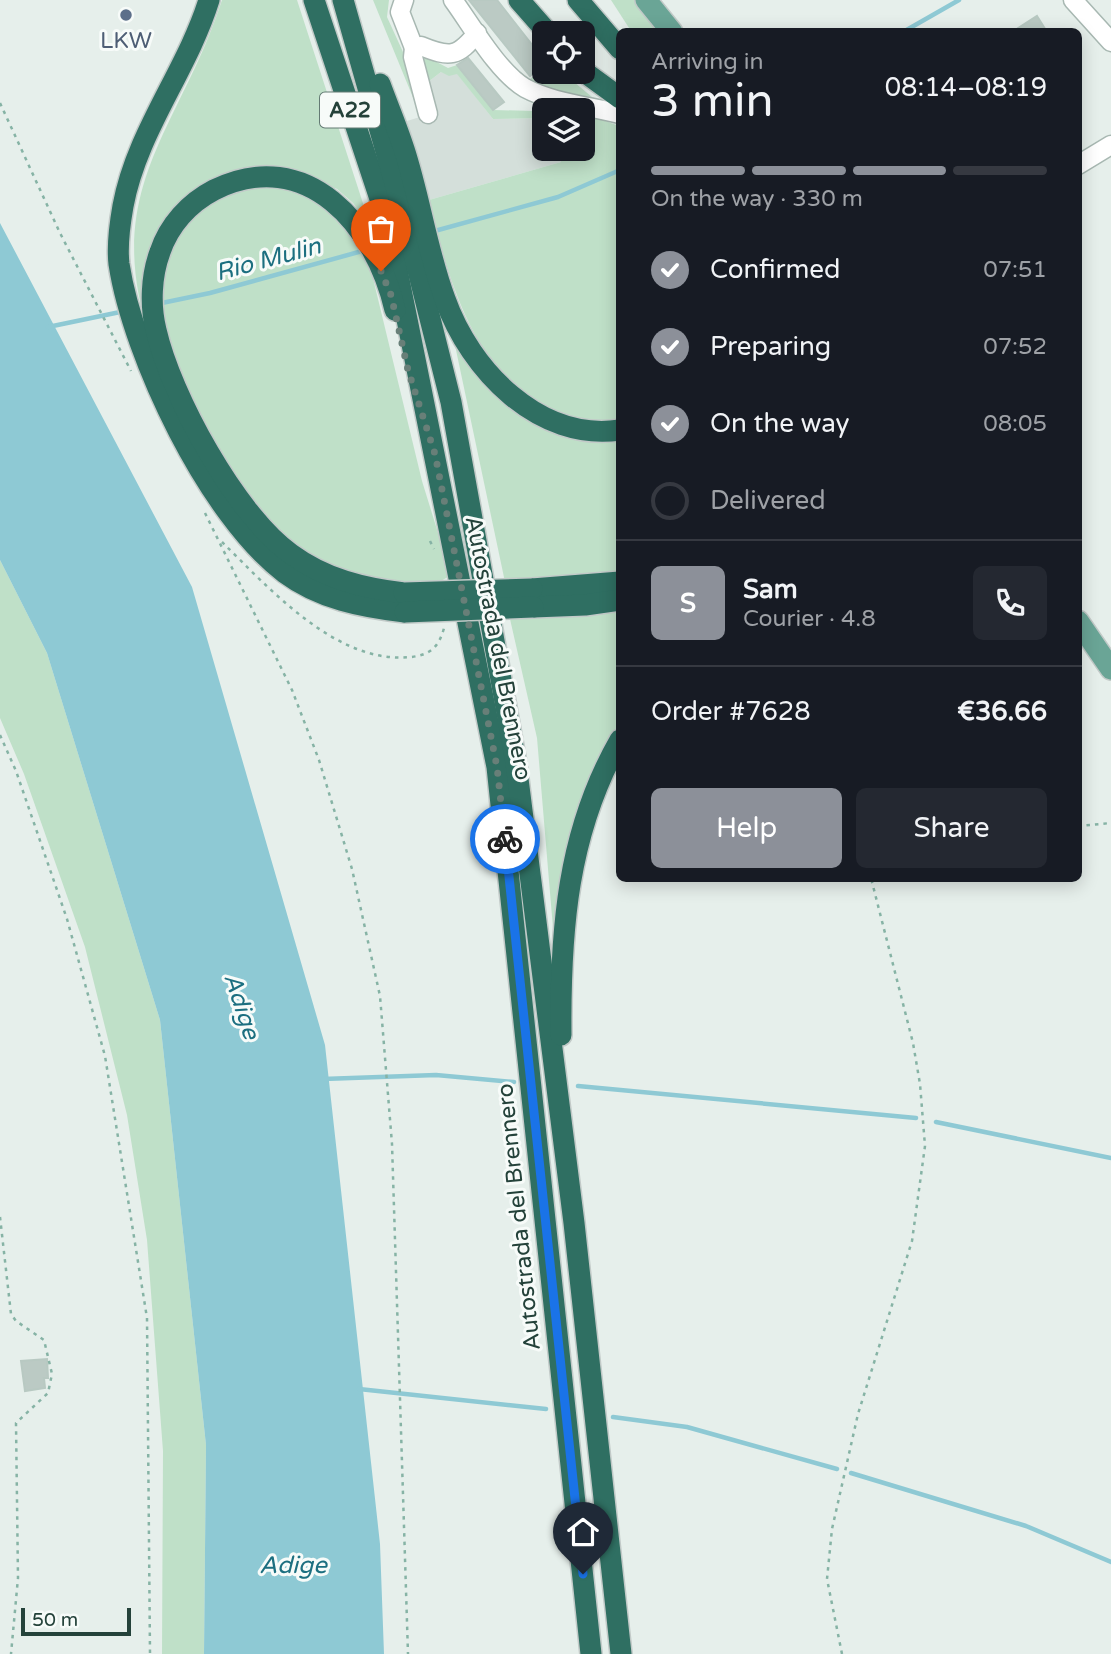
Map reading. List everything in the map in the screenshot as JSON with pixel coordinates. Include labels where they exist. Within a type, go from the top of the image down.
[{"type":"highway","points":[[209,0],[201,26],[134,163],[123,206],[119,261],[126,296],[145,329],[166,404],[187,443],[250,541],[286,573],[322,594],[353,604],[533,598],[616,583]]},
{"type":"highway","name":"Autostrada del Brennero","points":[[314,0],[404,215]]},
{"type":"highway","name":"Autostrada del Brennero","points":[[346,0],[404,215],[406,260],[435,454],[497,767],[591,1654]]},
{"type":"highway","points":[[519,0],[537,21]]},
{"type":"highway","points":[[578,0],[616,44]]},
{"type":"highway","points":[[595,81],[616,98]]},
{"type":"highway","points":[[145,329],[160,251],[170,231],[189,207],[226,185],[268,177],[302,183],[341,207],[360,230],[406,260],[445,300],[485,369],[505,391],[525,407],[557,424],[580,430],[616,430]]},
{"type":"highway","points":[[404,215],[406,260]]},
{"type":"highway","name":"Autostrada del Brennero","points":[[406,260],[452,402],[516,763],[561,1125],[621,1654]]},
{"type":"highway","points":[[533,598],[585,605],[616,601]]},
{"type":"highway","points":[[561,1125],[561,963],[570,872],[585,812],[616,748]]},
{"type":"main road","points":[[646,0],[669,28]]},
{"type":"main road","points":[[1082,627],[1111,669]]},
{"type":"street","points":[[404,0],[400,12],[414,48],[413,57],[428,114]]},
{"type":"street","points":[[453,0],[504,68],[523,87],[550,97],[616,113]]},
{"type":"street","points":[[1073,0],[1111,42]]},
{"type":"street","points":[[1080,0],[1111,42]]},
{"type":"street","points":[[414,48],[421,46],[447,54],[463,51],[477,33]]},
{"type":"street","points":[[1082,163],[1111,145]]},
{"type":"path","points":[[0,103],[133,376]]},
{"type":"path","points":[[200,504],[257,614],[319,760],[352,869],[380,996],[392,1144],[408,1654]]},
{"type":"path","points":[[0,735],[16,771],[67,919],[107,1070],[147,1318],[149,1654]]},
{"type":"path","points":[[1082,826],[1111,823]]},
{"type":"path","points":[[842,1654],[828,1589],[832,1529],[862,1402],[912,1241],[925,1146],[923,1106],[913,1043],[872,882]]},
{"type":"path","points":[[0,1217],[11,1314],[16,1321],[44,1339],[52,1374],[48,1393],[16,1423],[18,1578],[11,1654]]},
{"type":"shaded area","points":[[441,72],[457,73],[493,119],[532,118],[532,161],[561,162],[429,200],[407,121],[436,112],[428,82]]},
{"type":"green space","points":[[222,0],[297,0],[371,228],[353,203],[337,189],[296,171],[270,168],[168,216],[151,340],[137,287],[134,241],[140,200],[151,162],[205,46]]},
{"type":"green space","points":[[373,0],[389,0],[387,17],[403,52],[421,117]]},
{"type":"green space","points":[[611,0],[635,0],[658,28],[629,28]]},
{"type":"green space","points":[[429,58],[448,68],[457,65],[493,110],[532,111],[532,118],[493,119],[457,74],[449,76],[441,72],[428,82],[421,60]]},
{"type":"green space","points":[[538,84],[576,84],[592,97],[547,90]]},
{"type":"green space","points":[[595,117],[616,125],[616,422],[575,418],[539,404],[509,381],[485,351],[466,316],[451,278],[429,200],[561,162],[595,161]]},
{"type":"green space","points":[[263,184],[309,193],[351,231],[371,270],[422,481],[451,575],[437,583],[412,586],[367,581],[328,568],[298,551],[278,534],[246,494],[173,364],[163,327],[161,288],[168,251],[175,236],[184,224],[207,206],[234,193]]},
{"type":"green space","points":[[452,331],[492,388],[616,437],[616,572],[505,582]]},
{"type":"green space","points":[[0,560],[47,653],[160,1020],[206,1445],[204,1654],[162,1654],[163,1451],[147,1240],[127,1115],[85,947],[24,774],[0,718]]},
{"type":"green space","points":[[616,607],[616,734],[610,744],[554,940],[537,738],[510,619]]},
{"type":"water","name":"Adige","points":[[0,223],[192,587],[325,1045],[380,1544],[384,1654],[204,1654],[206,1445],[160,1020],[47,653],[0,560]]},
{"type":"building","points":[[469,0],[497,0],[532,45],[530,76]]},
{"type":"building","points":[[1037,16],[1044,28],[1018,28]]},
{"type":"building","points":[[468,58],[504,102],[493,110],[457,65]]},
{"type":"building","points":[[47,1359],[48,1378],[44,1378],[45,1388],[25,1391],[21,1361]]},
{"type":"waterway","name":"Rio Mulin","points":[[910,28],[959,0]]},
{"type":"waterway","name":"Rio Mulin","points":[[431,232],[558,197],[616,172]]},
{"type":"waterway","name":"Rio Mulin","points":[[157,304],[210,293],[366,250]]},
{"type":"waterway","name":"Rio Mulin","points":[[48,327],[125,311]]},
{"type":"waterway","points":[[323,1079],[436,1075],[514,1082]]},
{"type":"waterway","points":[[578,1086],[916,1118]]},
{"type":"waterway","points":[[936,1122],[1111,1158]]},
{"type":"waterway","points":[[359,1389],[546,1409]]},
{"type":"waterway","points":[[613,1417],[687,1427],[837,1469]]},
{"type":"waterway","points":[[851,1473],[1026,1526],[1111,1562]]},
{"type":"way so far","points":[[381,271],[391,295],[408,370],[435,454],[497,767],[505,839]]},
{"type":"place","name":"LKW","points":[[126,15]]},
{"type":"route","points":[[505,839],[583,1574]]}]
